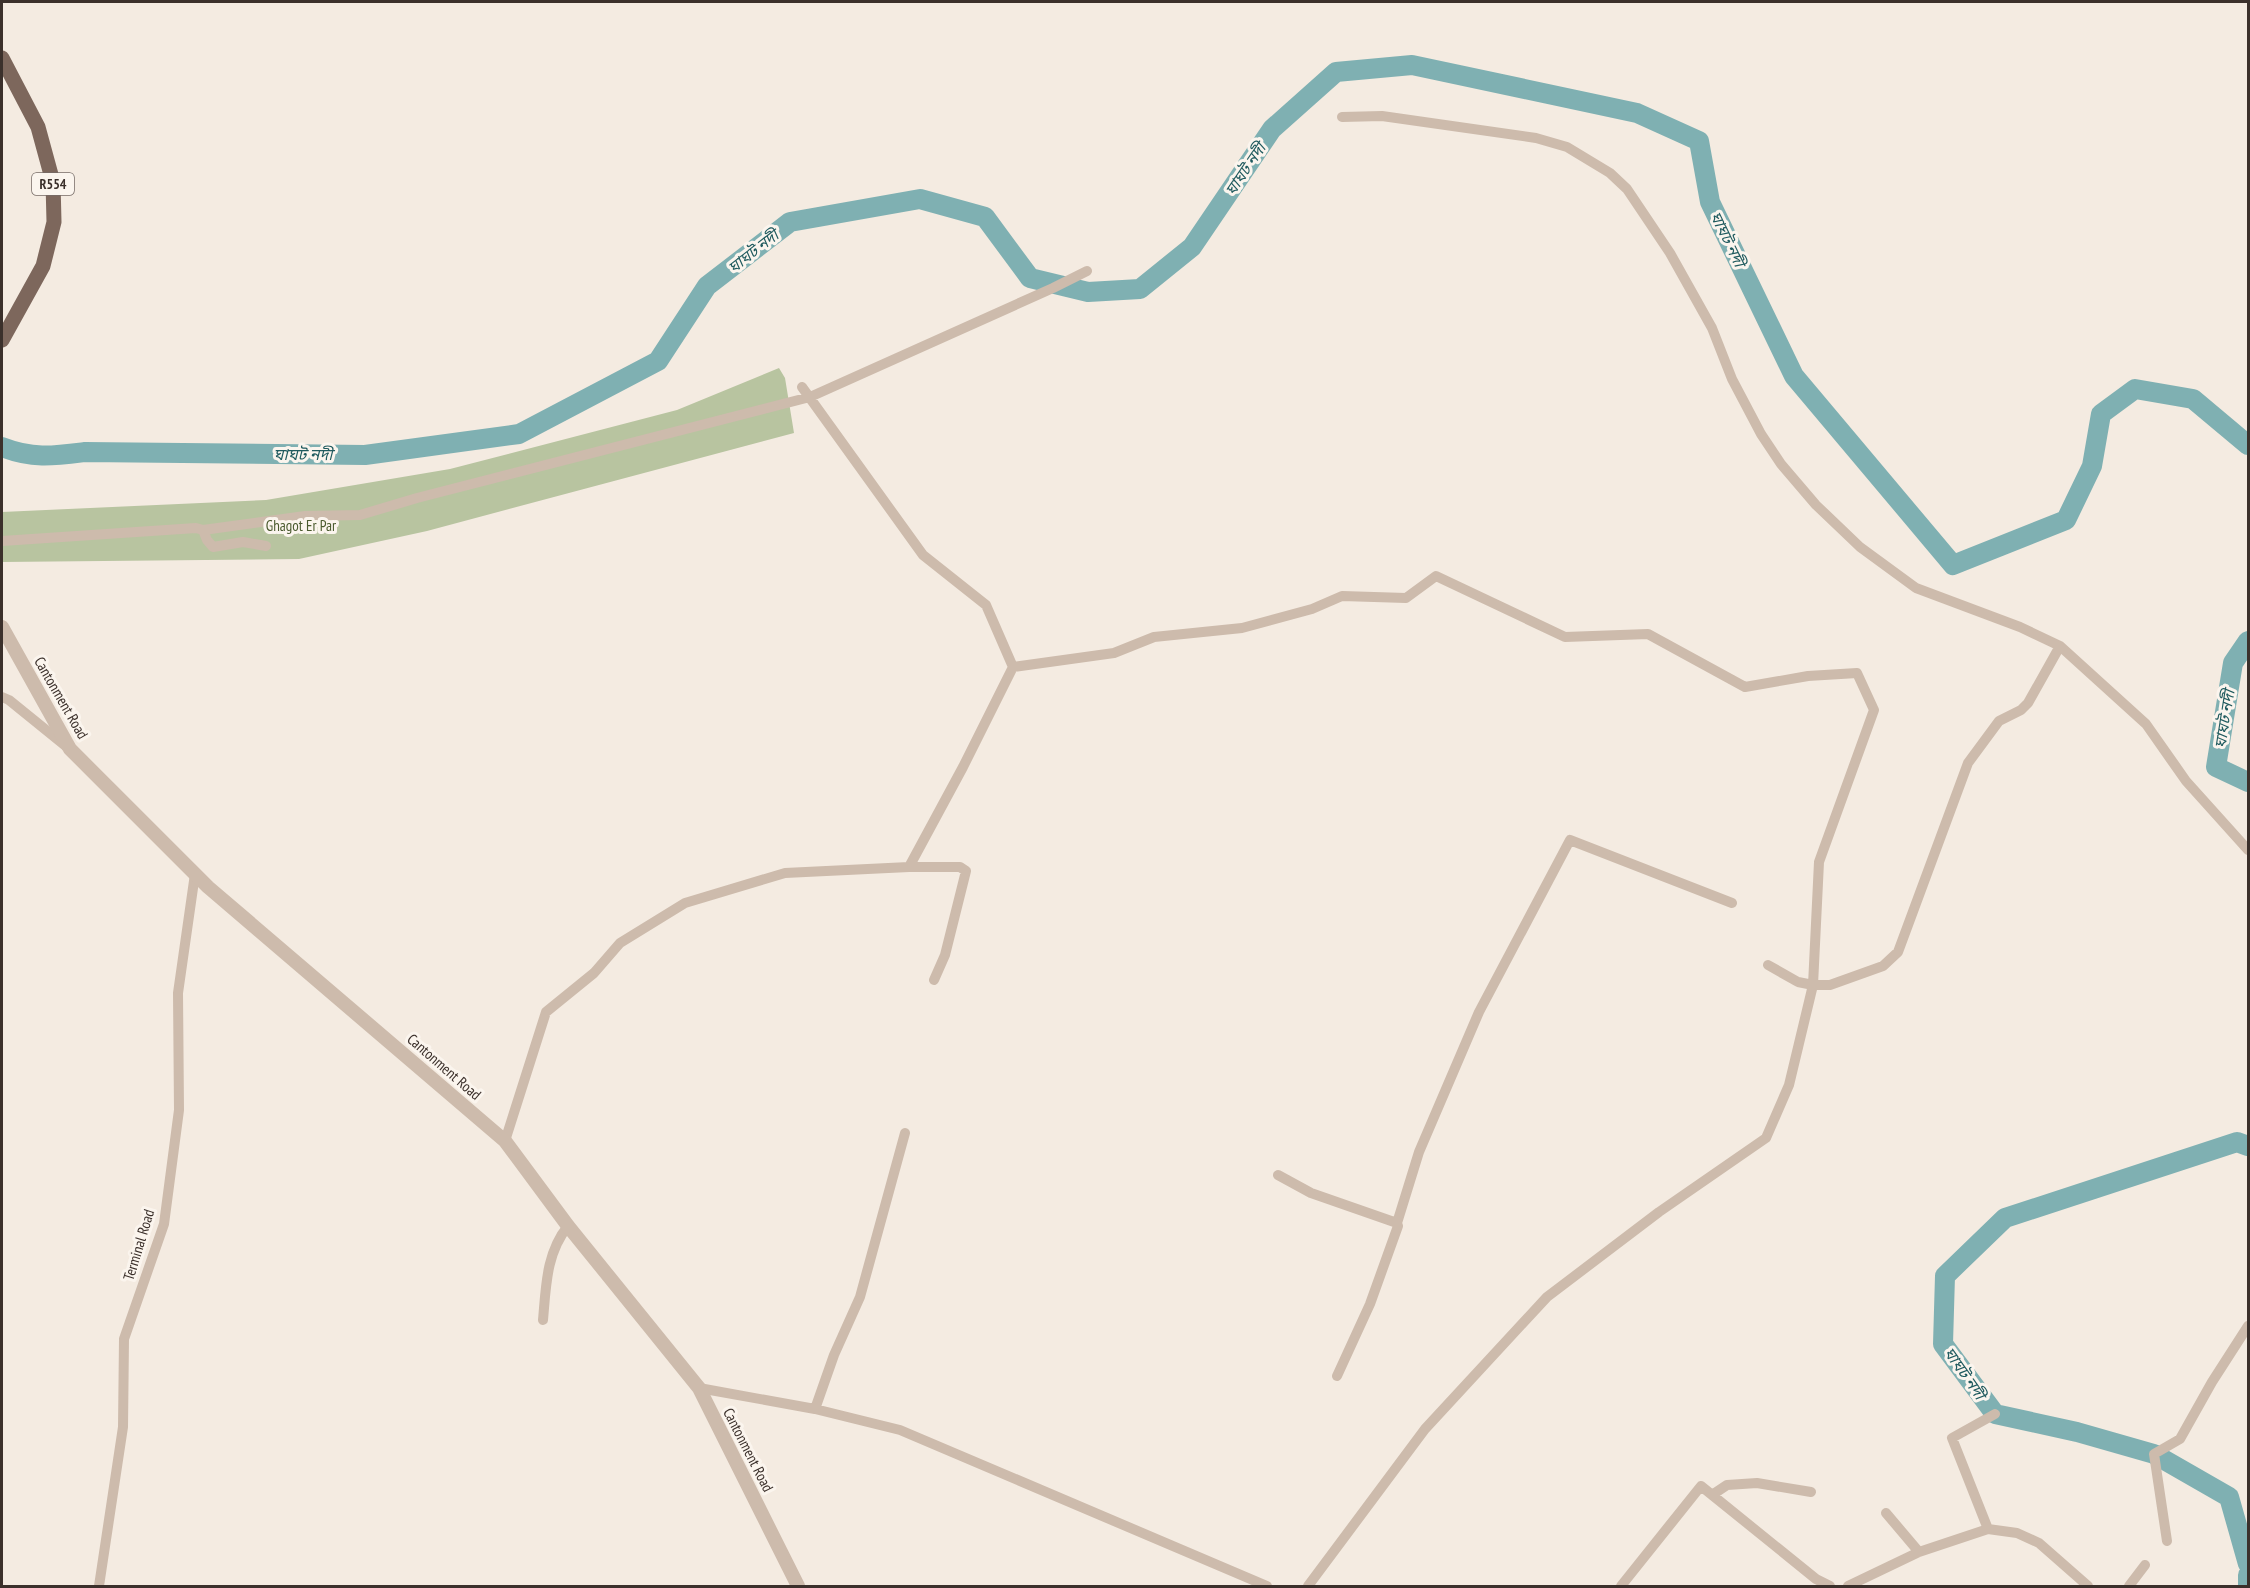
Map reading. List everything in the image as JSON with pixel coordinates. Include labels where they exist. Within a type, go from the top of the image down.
[{"type":"main road","name":"R554","points":[[2,58],[38,127],[53,182],[54,222],[43,266],[2,340]]},
{"type":"street","points":[[1342,117],[1382,116],[1536,138],[1568,147],[1610,172],[1627,189],[1670,253],[1712,328],[1732,379],[1761,434],[1781,464],[1816,505],[1860,547],[1916,588],[2020,627],[2060,646],[2146,724],[2186,781],[2248,850]]},
{"type":"street","points":[[2,541],[196,528],[203,530],[305,516],[360,515],[417,498],[810,397],[1087,271]]},
{"type":"street","points":[[802,387],[923,555],[986,605],[1013,667]]},
{"type":"street","points":[[203,530],[213,547],[243,542],[266,546]]},
{"type":"street","points":[[1013,667],[1114,653],[1154,637],[1242,628],[1312,609],[1342,596],[1406,598],[1436,576],[1565,637],[1648,634],[1745,687],[1808,676],[1857,674],[1874,710],[1819,862],[1813,985],[1789,1085],[1766,1138],[1659,1212],[1547,1298],[1425,1429],[1308,1587]]},
{"type":"street","name":"Cantonment Road","points":[[2,627],[70,748],[195,874],[505,1141],[568,1226],[699,1388],[798,1587]]},
{"type":"street","points":[[1768,965],[1798,982],[1830,985],[1883,966],[1898,952],[1968,763],[1999,721],[2021,710],[2028,703],[2060,646]]},
{"type":"street","points":[[909,867],[1013,667]]},
{"type":"street","points":[[2,697],[70,748]]},
{"type":"street","points":[[1336,1376],[1370,1304],[1398,1226],[1419,1152],[1479,1012],[1570,840],[1732,903]]},
{"type":"street","points":[[505,1141],[546,1012],[594,973],[620,943],[685,903],[785,873],[960,867],[966,871],[945,955],[934,980]]},
{"type":"street","name":"Terminal Road","points":[[99,1587],[123,1427],[124,1339],[164,1224],[175,1144],[179,1110],[178,993],[195,874]]},
{"type":"street","points":[[815,1409],[834,1355],[860,1297],[905,1133]]},
{"type":"street","points":[[1278,1174],[1311,1193],[1397,1223]]},
{"type":"street","points":[[543,1320],[549,1265],[558,1238],[568,1226]]},
{"type":"street","points":[[2167,1541],[2154,1454],[2180,1439],[2212,1382],[2248,1326]]},
{"type":"street","points":[[699,1388],[815,1409],[900,1430],[1267,1587]]},
{"type":"street","points":[[1988,1529],[1952,1438],[1995,1414]]},
{"type":"street","points":[[1712,1495],[1727,1485],[1757,1483],[1811,1492]]},
{"type":"street","points":[[1621,1587],[1701,1486],[1816,1579],[1830,1587]]},
{"type":"street","points":[[1886,1513],[1919,1552]]},
{"type":"street","points":[[1848,1587],[1919,1552],[1988,1529],[2017,1533],[2039,1543],[2088,1587]]},
{"type":"street","points":[[2130,1587],[2145,1565]]},
{"type":"green space","name":"Ghagot Er Par","points":[[779,368],[785,378],[794,433],[427,531],[299,559],[2,562],[2,512],[266,500],[450,469],[677,410]]},
{"type":"waterway","name":"ঘাঘট নদী","points":[[2,447],[43,456],[85,452],[365,455],[519,434],[658,361],[707,286],[790,222],[920,199],[985,217],[1030,278],[1088,292],[1140,289],[1192,247],[1272,129],[1336,72],[1412,65],[1637,113],[1699,141],[1710,202],[1794,376],[1953,565],[2066,520],[2092,466],[2101,414],[2135,389],[2193,399],[2248,445]]},
{"type":"waterway","name":"ঘাঘট নদী","points":[[2248,641],[2233,663],[2216,767],[2248,782]]},
{"type":"waterway","name":"ঘাঘট নদী","points":[[2248,1146],[2237,1142],[2005,1218],[1945,1276],[1943,1344],[1995,1414],[2077,1432],[2154,1454],[2229,1497],[2248,1564]]},
{"type":"waterway","name":"ঘাঘট নদী","points":[[2248,1575],[2248,1586]]}]
